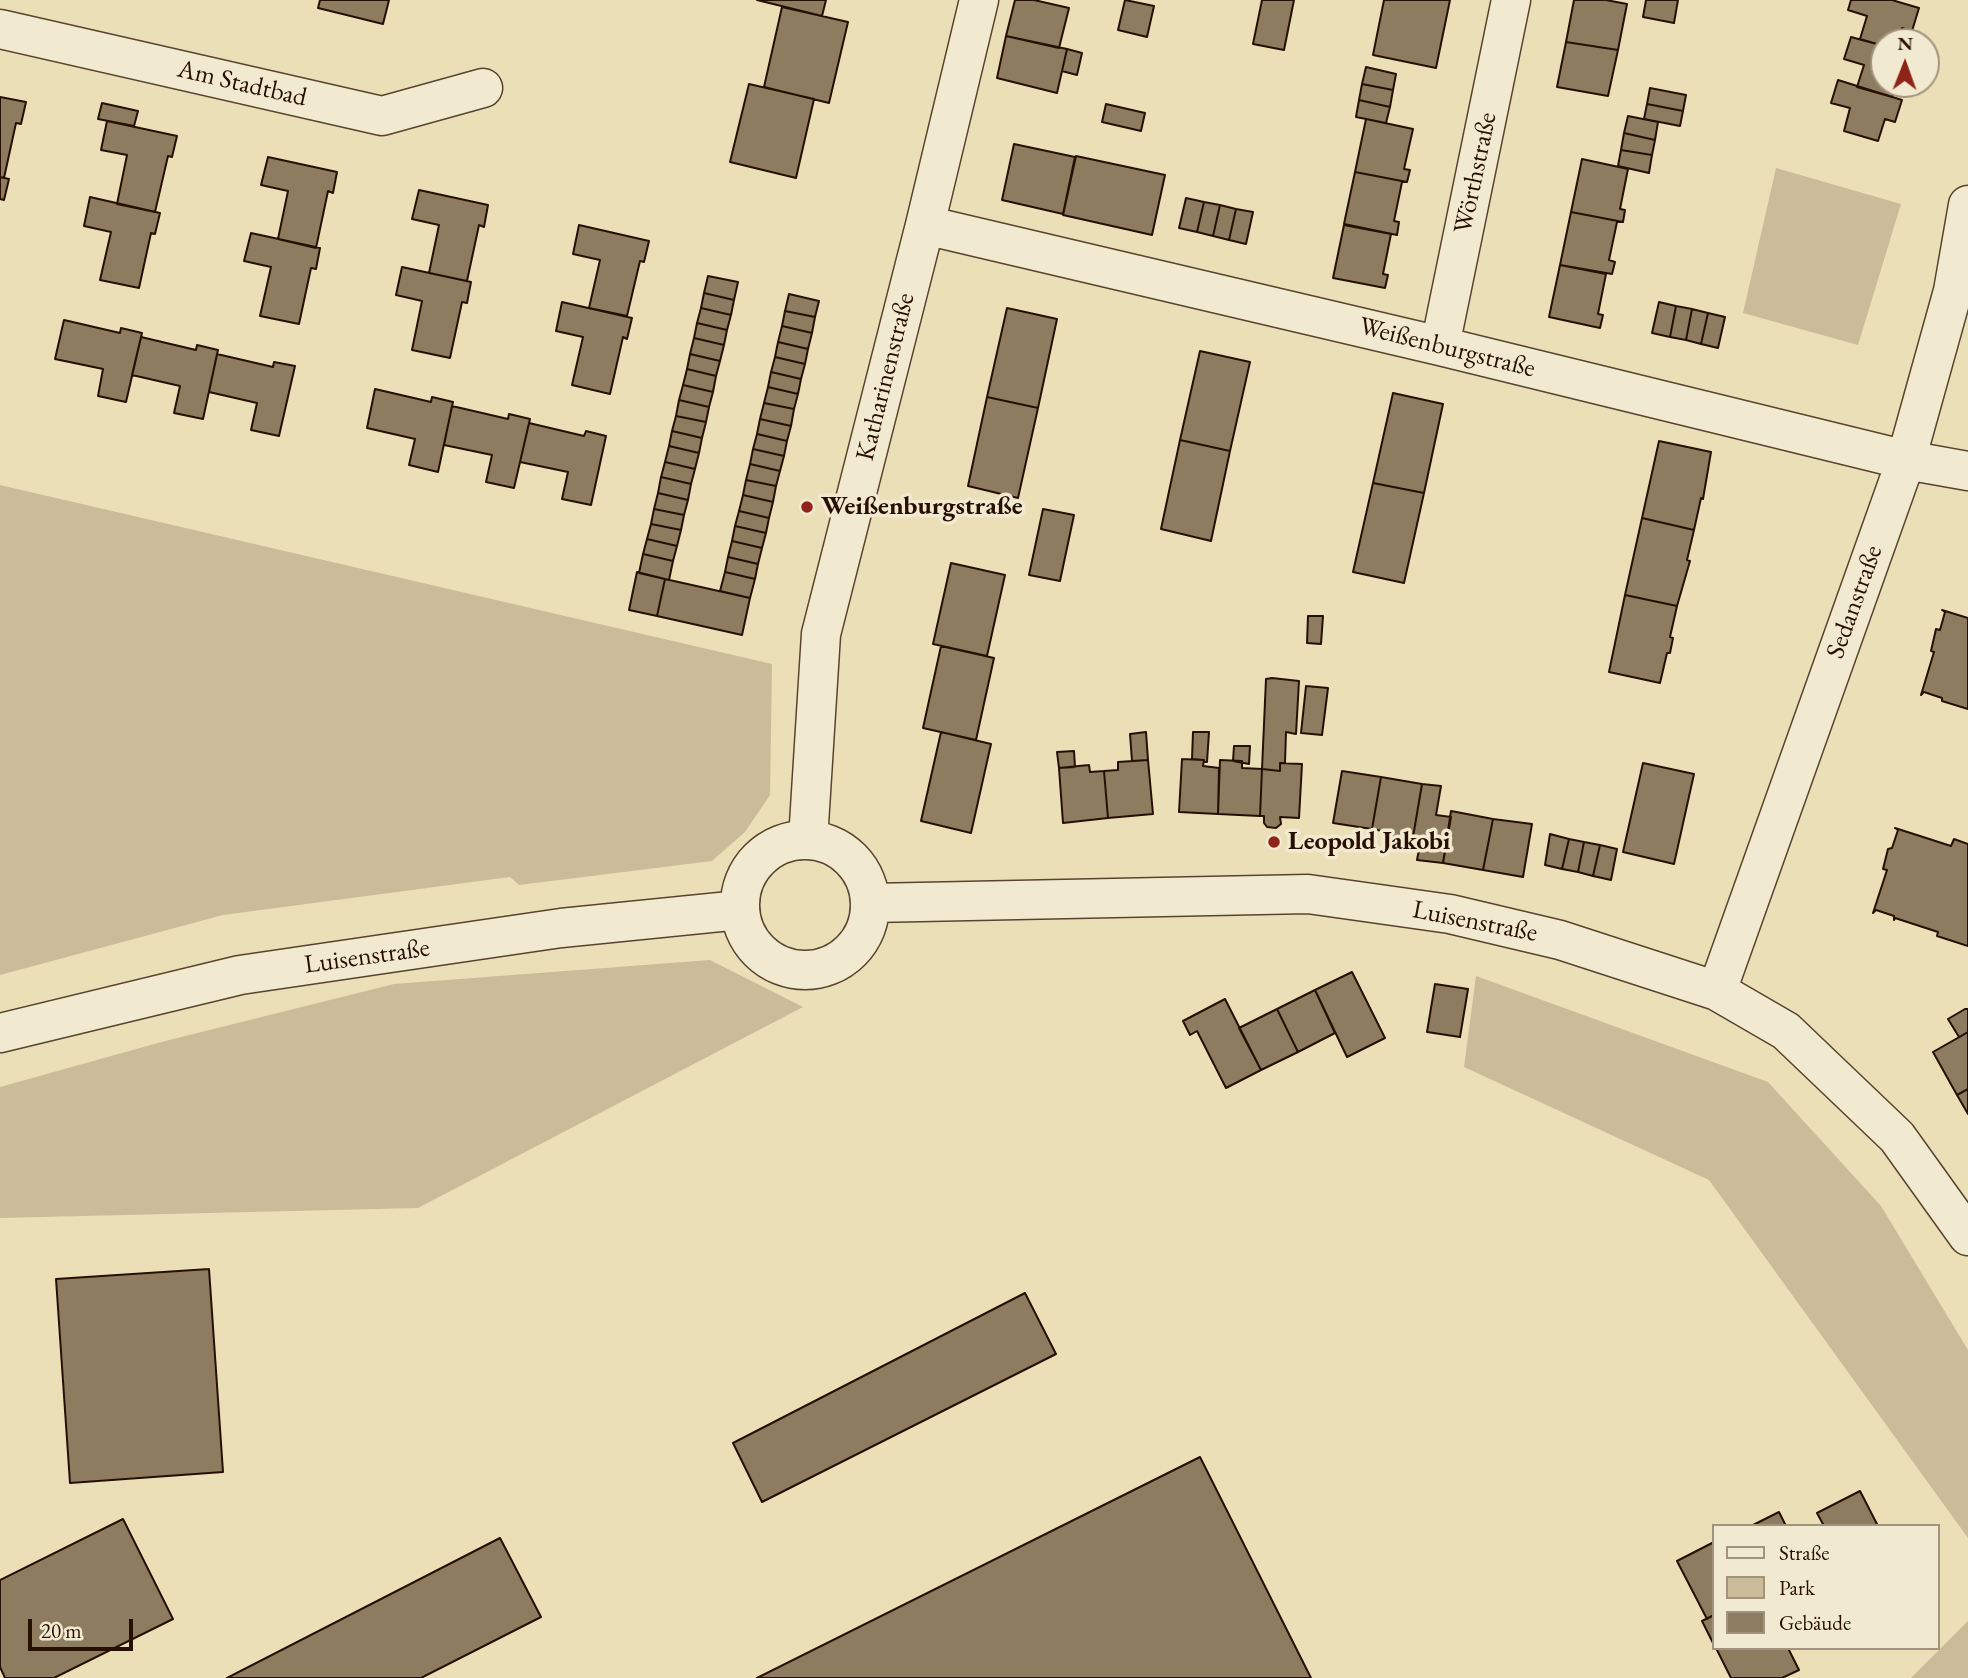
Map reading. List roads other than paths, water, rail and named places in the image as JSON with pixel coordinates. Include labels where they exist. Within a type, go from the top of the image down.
[{"type":"street","name":"Katharinenstraße","points":[[808,840],[821,634],[979,0]]},
{"type":"street","name":"Wörthstraße","points":[[1440,346],[1511,0]]},
{"type":"street","name":"Am Stadtbad","points":[[0,29],[382,116],[483,88]]},
{"type":"street","name":"Sedanstraße","points":[[1717,991],[1906,460],[1953,291],[1968,205]]},
{"type":"street","name":"Weißenburgstraße","points":[[925,225],[1440,346],[1906,460],[1968,471]]},
{"type":"street","points":[[808,840],[827,844],[844,853],[858,866],[867,883],[871,902],[868,925],[858,945],[841,960],[820,969],[797,970],[776,964],[758,950],[745,931],[740,909],[742,888],[751,869],[766,852],[786,843],[808,840]]},
{"type":"street","name":"Luisenstraße","points":[[871,902],[1308,894],[1450,914],[1560,940],[1717,991],[1786,1031],[1897,1137],[1968,1236]]},
{"type":"street","name":"Luisenstraße","points":[[0,1033],[240,975],[561,929],[740,909]]},
{"type":"place","name":"Weißenburgstraße","points":[[807,507]]},
{"type":"place","name":"Leopold Jakobi","points":[[1274,842]]}]
